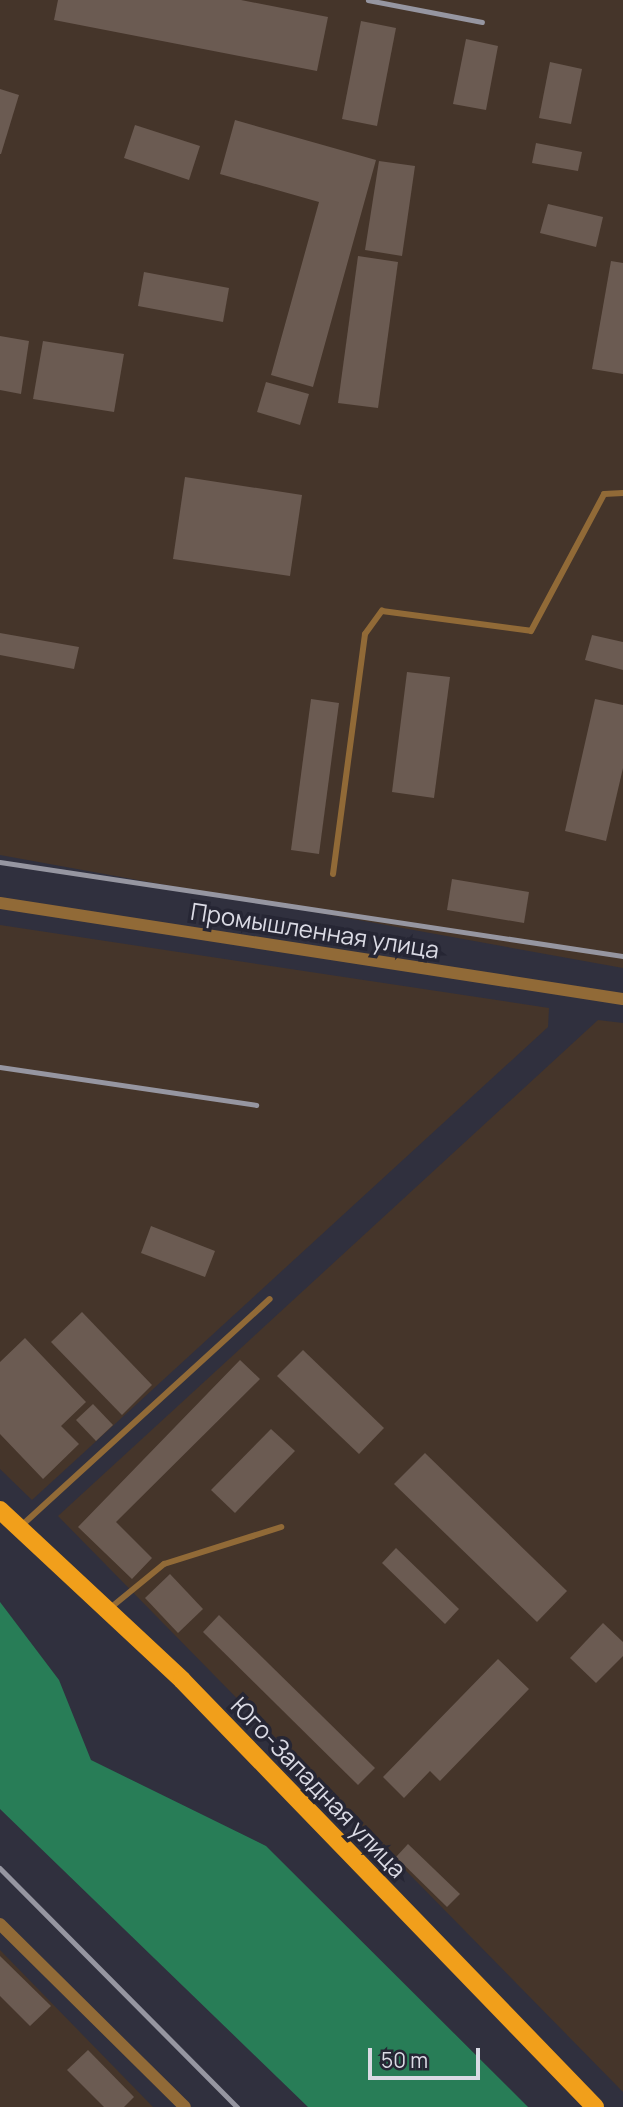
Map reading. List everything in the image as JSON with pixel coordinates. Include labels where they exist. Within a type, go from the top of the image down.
[{"type":"main road","name":"Юго-Западная улица","points":[[0,1510],[105,1612],[182,1681],[595,2107]]},
{"type":"street","name":"Промышленная улица","points":[[0,902],[623,999]]},
{"type":"street","points":[[0,1924],[185,2107]]},
{"type":"lane","points":[[333,874],[365,634],[382,611],[531,631],[604,494],[623,493]]},
{"type":"lane","points":[[19,1528],[270,1299]]},
{"type":"lane","points":[[105,1612],[164,1564],[281,1527]]},
{"type":"shaded area","points":[[0,0],[623,0],[623,968],[0,855]]},
{"type":"shaded area","points":[[0,925],[549,1008],[548,1027],[32,1500],[0,1469]]},
{"type":"shaded area","points":[[598,1020],[623,1023],[623,2092],[58,1516]]},
{"type":"shaded area","points":[[0,1950],[153,2107],[0,2107]]},
{"type":"green space","points":[[0,1602],[59,1680],[91,1760],[266,1846],[528,2107],[308,2107],[0,1809]]},
{"type":"building","points":[[58,0],[241,0],[328,17],[317,71],[54,20]]},
{"type":"building","points":[[361,21],[396,28],[377,126],[342,119]]},
{"type":"building","points":[[466,39],[498,46],[486,110],[453,104]]},
{"type":"building","points":[[550,62],[582,69],[571,124],[539,118]]},
{"type":"building","points":[[0,89],[19,95],[1,154],[0,154]]},
{"type":"building","points":[[235,120],[376,160],[313,387],[271,375],[319,202],[220,174]]},
{"type":"building","points":[[135,125],[200,146],[189,180],[124,158]]},
{"type":"building","points":[[536,143],[582,152],[578,171],[532,163]]},
{"type":"building","points":[[379,161],[415,166],[402,256],[365,250]]},
{"type":"building","points":[[548,204],[603,217],[596,247],[540,233]]},
{"type":"building","points":[[358,256],[398,262],[378,408],[338,403]]},
{"type":"building","points":[[611,261],[623,263],[623,374],[592,369]]},
{"type":"building","points":[[144,272],[229,288],[223,322],[138,306]]},
{"type":"building","points":[[0,336],[29,341],[21,394],[0,390]]},
{"type":"building","points":[[43,341],[124,354],[114,412],[33,399]]},
{"type":"building","points":[[266,382],[309,394],[300,425],[257,412]]},
{"type":"building","points":[[185,477],[302,495],[290,576],[173,559]]},
{"type":"building","points":[[0,633],[79,647],[74,669],[0,655]]},
{"type":"building","points":[[592,635],[623,642],[623,670],[585,660]]},
{"type":"building","points":[[407,672],[450,677],[434,798],[392,792]]},
{"type":"building","points":[[311,699],[339,703],[319,854],[291,850]]},
{"type":"building","points":[[595,699],[623,705],[623,768],[606,841],[565,831]]},
{"type":"building","points":[[452,879],[529,892],[524,923],[447,910]]},
{"type":"building","points":[[151,1226],[215,1251],[205,1277],[141,1253]]},
{"type":"building","points":[[82,1312],[152,1385],[122,1415],[51,1342]]},
{"type":"building","points":[[25,1338],[86,1402],[61,1426],[79,1444],[43,1479],[0,1434],[0,1362]]},
{"type":"building","points":[[303,1350],[384,1428],[359,1454],[277,1376]]},
{"type":"building","points":[[240,1360],[260,1379],[116,1522],[152,1558],[132,1579],[78,1527]]},
{"type":"building","points":[[93,1404],[113,1425],[96,1441],[76,1420]]},
{"type":"building","points":[[271,1429],[295,1451],[235,1513],[211,1490]]},
{"type":"building","points":[[425,1453],[567,1591],[537,1622],[394,1484]]},
{"type":"building","points":[[396,1548],[459,1609],[445,1624],[382,1563]]},
{"type":"building","points":[[170,1574],[203,1609],[178,1633],[145,1598]]},
{"type":"building","points":[[219,1615],[375,1768],[358,1785],[203,1632]]},
{"type":"building","points":[[603,1623],[623,1642],[623,1656],[596,1683],[570,1658]]},
{"type":"building","points":[[498,1659],[529,1689],[440,1781],[430,1771],[404,1798],[383,1777]]},
{"type":"building","points":[[408,1844],[460,1894],[447,1907],[396,1857]]},
{"type":"building","points":[[0,1956],[51,2006],[30,2026],[0,1996]]},
{"type":"building","points":[[88,2050],[134,2097],[124,2107],[104,2107],[67,2070]]},
{"type":"railway","points":[[368,0],[482,22]]},
{"type":"railway","points":[[0,862],[623,956]]},
{"type":"railway","points":[[0,1067],[256,1105]]},
{"type":"railway","points":[[0,1868],[237,2107]]}]
